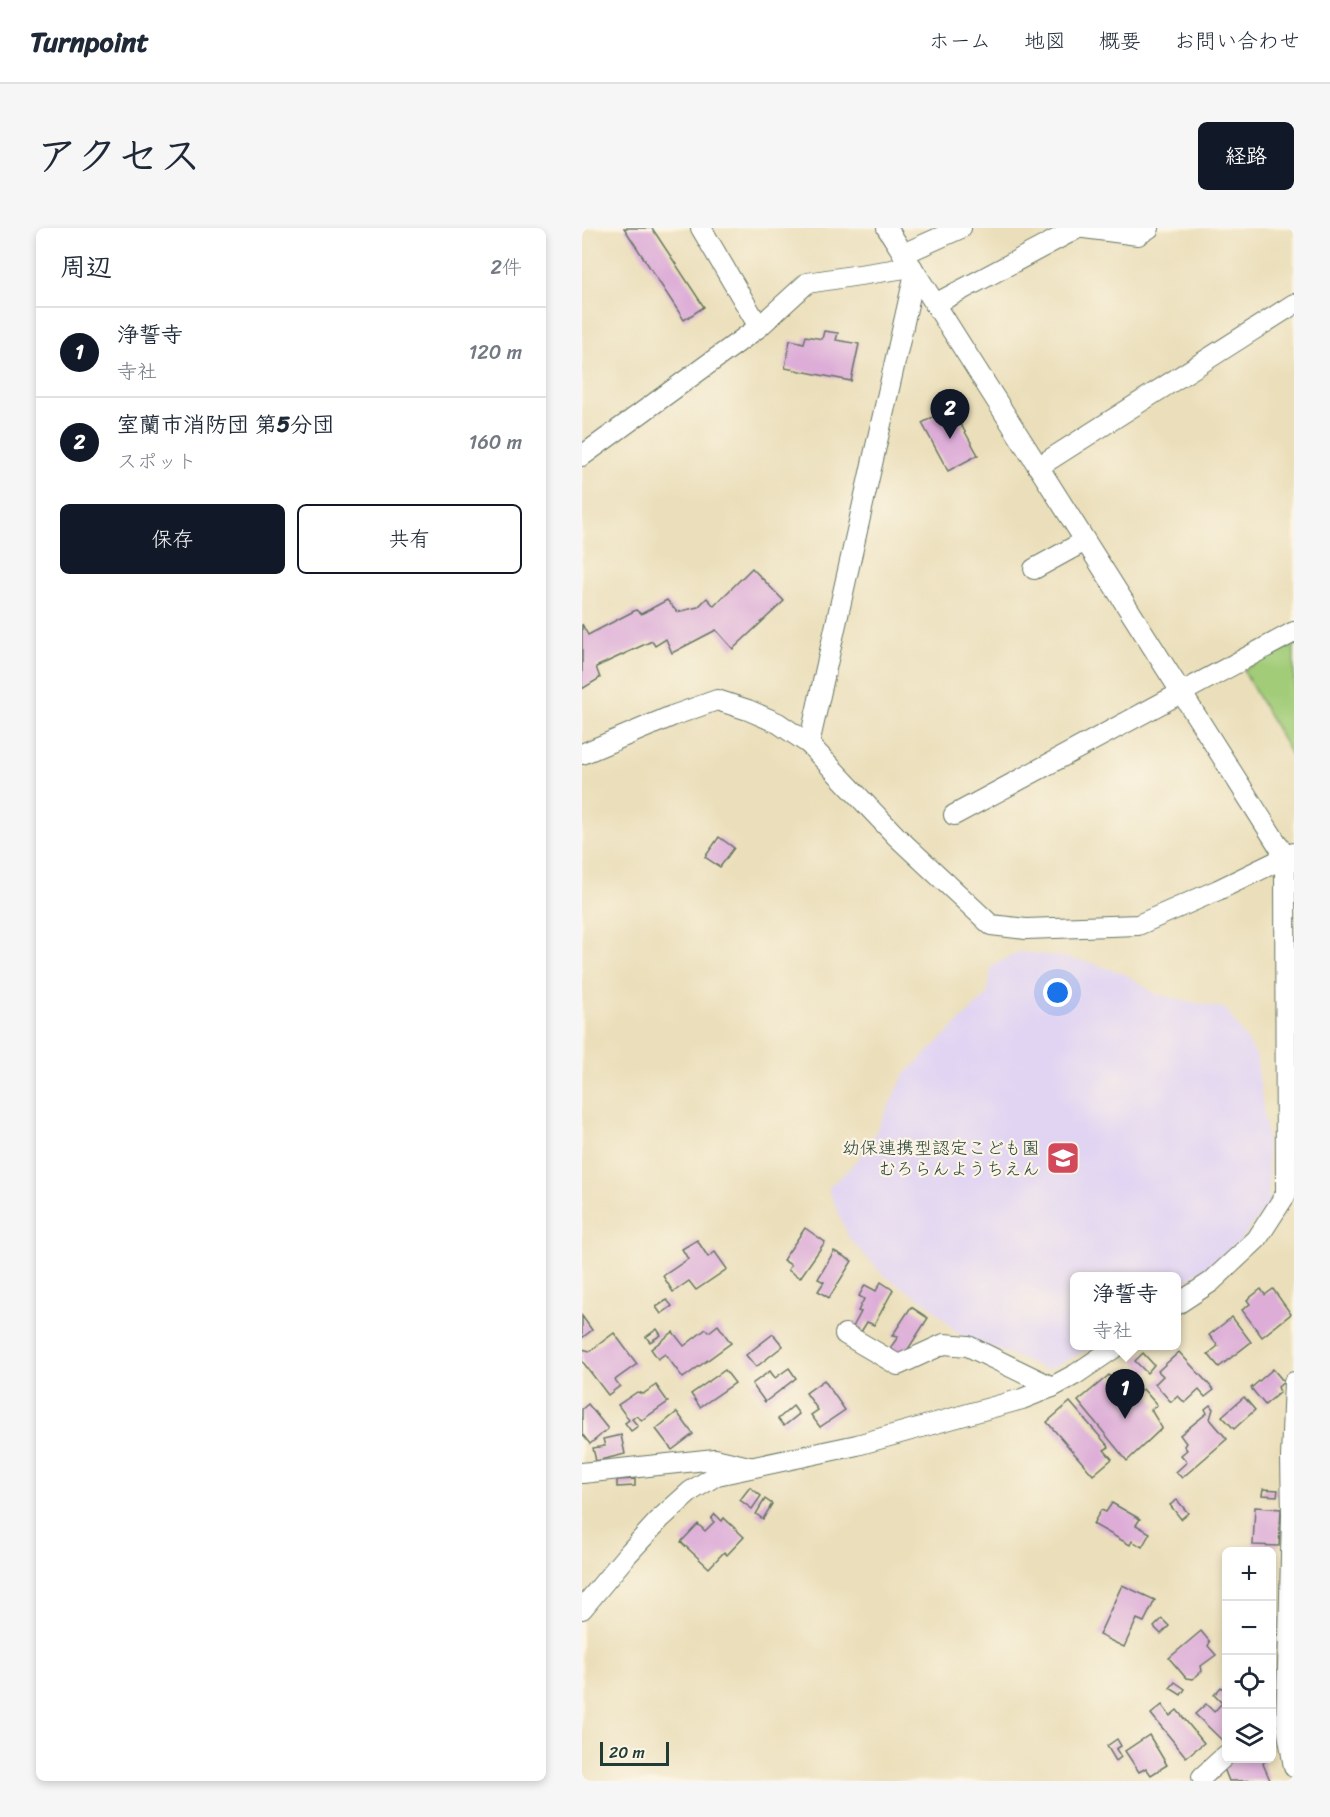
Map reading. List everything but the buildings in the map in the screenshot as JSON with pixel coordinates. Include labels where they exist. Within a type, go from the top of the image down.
[{"type":"street","points":[[701,228],[759,327]]},
{"type":"street","points":[[887,228],[1180,692],[1290,855],[1290,1199],[1257,1239],[1211,1282],[1181,1302]]},
{"type":"street","points":[[582,456],[759,327],[807,283],[910,265],[961,228]]},
{"type":"street","points":[[935,304],[1078,228]]},
{"type":"street","points":[[1084,228],[1138,235],[1149,228]]},
{"type":"street","points":[[809,744],[910,265]]},
{"type":"street","points":[[1038,467],[1294,304]]},
{"type":"street","points":[[1034,569],[1085,542]]},
{"type":"street","points":[[954,815],[1294,632]]},
{"type":"street","points":[[582,754],[672,716],[717,700],[748,710],[778,723],[809,744],[896,836],[991,925],[1026,928],[1138,925],[1290,855]]},
{"type":"street","points":[[845,1334],[898,1365],[944,1344],[968,1346],[1052,1387]]},
{"type":"street","points":[[582,1609],[661,1518],[691,1491],[717,1475],[857,1445],[1022,1399],[1076,1374],[1111,1350]]},
{"type":"street","points":[[1294,1382],[1291,1458],[1292,1636],[1279,1724],[1294,1767]]},
{"type":"street","points":[[582,1473],[715,1459],[753,1468]]},
{"type":"street","points":[[1202,1777],[1222,1759]]},
{"type":"shaded area","name":"幼保連携型認定こども園 むろらんようちえん","points":[[1020,952],[1092,963],[1125,974],[1156,994],[1226,1009],[1256,1055],[1266,1130],[1269,1202],[1241,1240],[1181,1284],[1181,1272],[1070,1272],[1070,1350],[1087,1350],[1047,1370],[957,1333],[931,1306],[882,1274],[849,1238],[828,1188],[868,1147],[905,1074],[987,995],[992,965]]},
{"type":"green space","points":[[1294,643],[1294,760],[1243,670]]},
{"type":"place","name":"室蘭市消防団 第5分団","points":[[950,439]]},
{"type":"place","name":"幼保連携型認定こども園 むろらんようちえん","points":[[1063,1158]]},
{"type":"place","name":"浄誓寺","points":[[1125,1419]]}]
